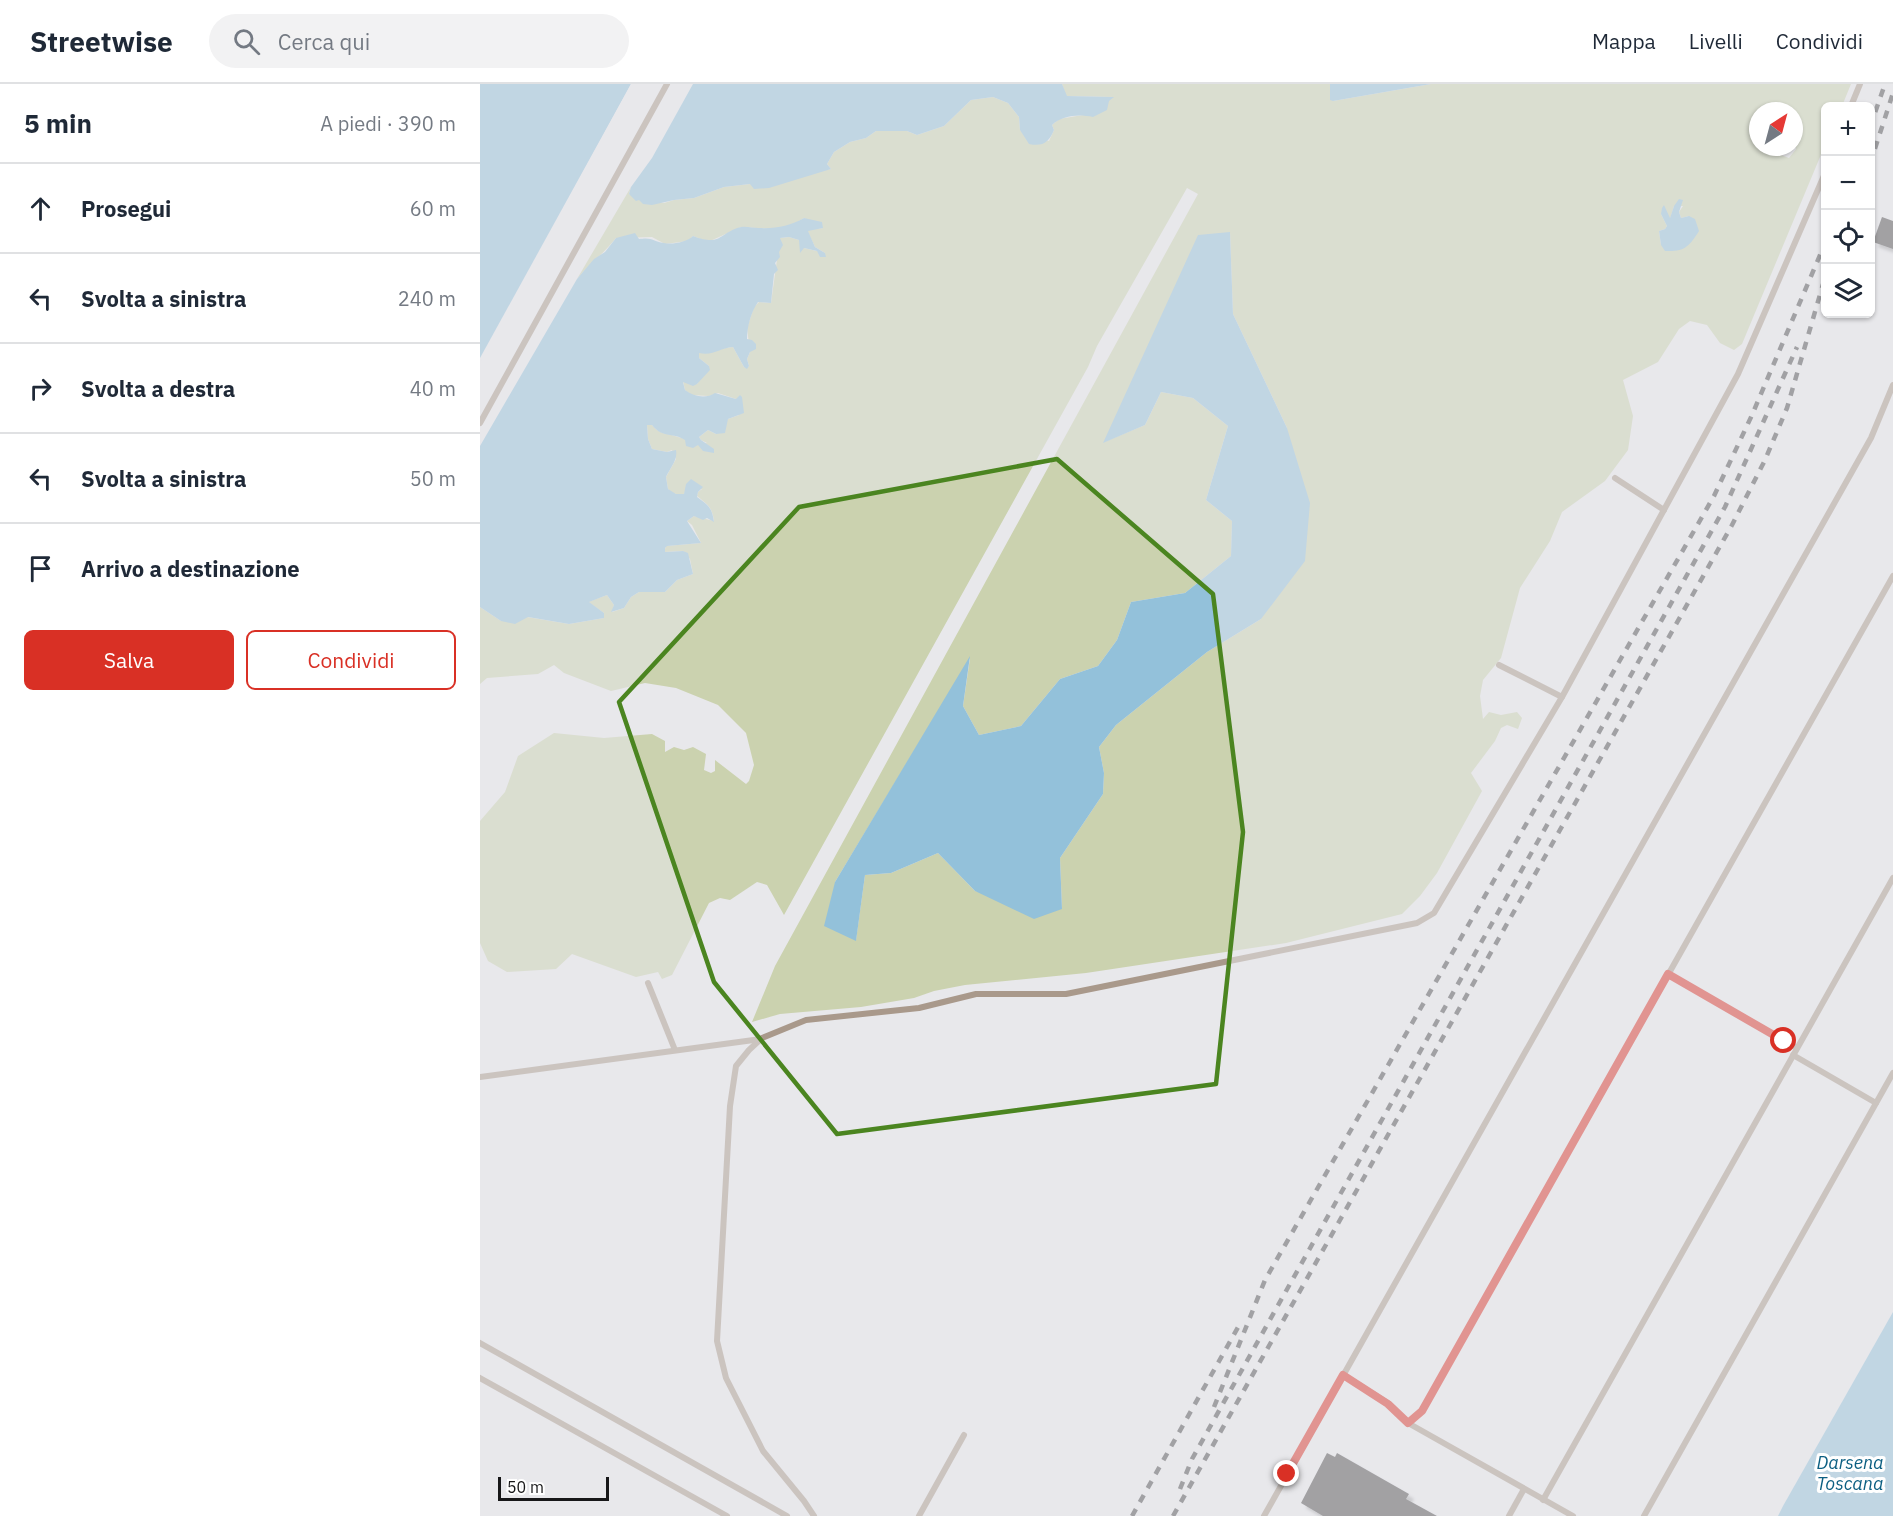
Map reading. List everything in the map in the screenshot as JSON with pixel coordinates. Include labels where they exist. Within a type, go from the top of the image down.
[{"type":"lane","points":[[480,423],[668,84]]},
{"type":"lane","points":[[1853,102],[1860,84]]},
{"type":"lane","points":[[480,1077],[762,1038],[806,1020],[919,1008],[976,994],[1066,994],[1417,923],[1434,914],[1562,697],[1738,374],[1821,183]]},
{"type":"lane","points":[[1264,1516],[1871,438],[1893,385]]},
{"type":"lane","points":[[1615,478],[1664,510]]},
{"type":"lane","points":[[1408,1423],[1422,1411],[1893,576]]},
{"type":"lane","points":[[1499,665],[1562,697]]},
{"type":"lane","points":[[1543,1500],[1893,878]]},
{"type":"lane","points":[[1668,974],[1797,1048]]},
{"type":"lane","points":[[648,984],[675,1050]]},
{"type":"lane","points":[[762,1038],[736,1066],[730,1106],[717,1341],[726,1378],[763,1451],[814,1516]]},
{"type":"lane","points":[[1793,1055],[1876,1103]]},
{"type":"lane","points":[[1644,1516],[1893,1073]]},
{"type":"lane","points":[[480,1343],[787,1516]]},
{"type":"lane","points":[[1343,1375],[1388,1404],[1408,1423],[1573,1516]]},
{"type":"lane","points":[[480,1378],[727,1516]]},
{"type":"lane","points":[[919,1516],[964,1435]]},
{"type":"lane","points":[[1509,1516],[1524,1489]]},
{"type":"highlighted area","points":[[1057,459],[1213,594],[1243,832],[1216,1084],[837,1134],[714,982],[619,702],[799,507]]},
{"type":"green space","points":[[1062,84],[1330,84],[1333,101],[1431,84],[1851,84],[1844,102],[1821,102],[1821,155],[1742,344],[1734,350],[1720,343],[1707,325],[1690,321],[1679,329],[1658,362],[1623,380],[1633,416],[1628,450],[1605,481],[1562,512],[1550,541],[1520,588],[1501,658],[1483,680],[1480,696],[1483,719],[1489,712],[1501,715],[1517,712],[1522,718],[1518,729],[1507,725],[1501,728],[1495,741],[1471,773],[1482,791],[1437,873],[1420,896],[1402,914],[1286,943],[1086,973],[965,985],[934,991],[914,998],[861,1007],[780,1014],[752,1022],[775,966],[1198,194],[1187,188],[1097,346],[1088,367],[784,915],[767,885],[757,882],[730,900],[720,898],[709,903],[672,975],[662,979],[658,972],[636,977],[572,954],[556,969],[507,972],[488,961],[480,943],[480,821],[505,792],[518,756],[554,733],[604,738],[652,734],[665,741],[665,752],[674,747],[684,750],[693,747],[706,754],[704,770],[711,773],[715,771],[715,760],[746,784],[754,765],[746,733],[718,705],[676,688],[645,683],[611,691],[564,673],[554,665],[538,674],[487,678],[480,684],[480,607],[501,621],[527,617],[569,624],[604,618],[604,613],[588,602],[607,595],[614,605],[612,612],[624,608],[631,597],[639,592],[665,592],[677,580],[693,574],[690,559],[683,551],[664,552],[666,546],[701,543],[692,525],[687,521],[694,516],[714,521],[712,512],[707,504],[697,496],[702,489],[686,490],[684,494],[679,494],[668,489],[666,477],[676,459],[672,450],[667,452],[652,449],[648,439],[647,425],[692,442],[707,443],[699,437],[708,430],[716,434],[728,419],[739,415],[736,399],[718,393],[709,396],[691,395],[685,390],[683,381],[697,384],[709,366],[699,358],[699,353],[733,347],[744,367],[749,366],[747,328],[754,307],[759,302],[771,303],[780,238],[789,237],[799,240],[804,248],[825,253],[815,247],[807,230],[823,228],[804,218],[791,226],[771,229],[741,227],[708,242],[693,236],[688,241],[665,244],[652,237],[616,238],[577,279],[631,187],[629,194],[639,199],[664,203],[694,198],[724,187],[831,169],[827,164],[834,152],[850,142],[866,138],[876,131],[907,131],[917,135],[944,126],[971,100],[993,97],[1008,103],[1019,117],[1020,130],[1049,141],[1054,130],[1052,125],[1059,119],[1083,115],[1113,97],[1066,96]],"holes":[[[1674,206],[1683,206],[1679,212],[1681,218],[1689,216],[1661,245],[1659,231],[1667,226],[1661,214],[1670,219]],[[1230,232],[1233,314],[1287,428],[1261,619],[1207,652],[1116,725],[1099,747],[1104,773],[1103,794],[1060,858],[1062,909],[975,891],[938,853],[891,873],[865,875],[856,940],[835,882],[970,658],[963,706],[979,735],[1021,726],[1060,679],[1098,666],[1117,640],[1131,602],[1185,593],[1231,556],[1232,521],[1206,500],[1228,426],[1193,398],[1161,392],[1145,425],[1104,442]]]},
{"type":"water","points":[[480,84],[631,84],[480,358]]},
{"type":"water","points":[[693,84],[1062,84],[1067,96],[1114,97],[1109,101],[1107,110],[1093,117],[1071,116],[1056,122],[1052,125],[1054,130],[1050,138],[1042,144],[1029,144],[1020,130],[1019,117],[1008,103],[993,97],[971,100],[944,126],[917,135],[907,131],[876,131],[834,152],[827,164],[831,169],[769,188],[754,189],[750,184],[724,187],[694,198],[652,205],[636,201],[629,194],[631,187],[652,158]]},
{"type":"water","points":[[1330,84],[1431,84],[1333,101],[1330,100]]},
{"type":"water","points":[[1679,199],[1683,200],[1679,212],[1681,218],[1689,216],[1695,219],[1699,231],[1685,247],[1677,251],[1665,251],[1661,245],[1659,231],[1667,226],[1661,214],[1662,208],[1664,205],[1670,218]]},
{"type":"water","points":[[804,218],[822,222],[823,228],[808,231],[815,247],[825,253],[826,257],[820,257],[817,251],[804,248],[800,253],[799,240],[789,237],[780,238],[783,245],[779,252],[780,257],[775,263],[778,270],[774,274],[771,303],[758,302],[749,325],[747,339],[756,344],[756,349],[750,352],[747,369],[733,347],[699,353],[699,358],[709,366],[710,370],[693,386],[683,382],[685,390],[696,396],[704,397],[715,393],[736,399],[740,395],[742,397],[744,413],[728,419],[725,433],[716,434],[708,430],[699,437],[714,449],[714,453],[703,451],[698,445],[693,448],[686,446],[685,440],[664,434],[652,425],[647,425],[648,439],[652,449],[667,452],[676,450],[675,461],[666,477],[668,489],[676,494],[684,494],[686,484],[691,479],[703,487],[697,497],[707,504],[712,513],[714,522],[707,518],[703,520],[694,516],[687,521],[701,543],[665,548],[665,552],[688,553],[693,574],[677,580],[665,592],[639,592],[631,597],[624,608],[611,612],[614,605],[607,595],[589,602],[604,613],[604,618],[569,624],[528,617],[515,624],[501,621],[480,607],[480,446],[577,279],[616,238],[635,233],[639,239],[650,239],[667,244],[683,241],[693,236],[715,240],[741,227],[777,227]]},
{"type":"water","points":[[1230,232],[1233,314],[1287,428],[1310,503],[1305,561],[1261,619],[1207,652],[1116,725],[1099,747],[1104,773],[1103,794],[1060,858],[1062,909],[1034,919],[975,891],[938,853],[891,873],[865,875],[856,941],[824,926],[835,882],[970,656],[963,706],[979,735],[1021,726],[1060,679],[1098,666],[1117,640],[1131,602],[1185,593],[1231,556],[1232,521],[1206,500],[1228,426],[1193,398],[1161,392],[1145,425],[1103,443],[1198,235]]},
{"type":"water","name":"Darsena Toscana","points":[[1893,1312],[1893,1516],[1778,1516],[1783,1506]]},
{"type":"pier","points":[[631,84],[634,84],[480,361]]},
{"type":"building","points":[[1882,217],[1893,221],[1893,249],[1875,243]]},
{"type":"building","points":[[1327,1453],[1335,1457],[1337,1453],[1409,1494],[1406,1499],[1437,1516],[1323,1516],[1301,1503]]},
{"type":"railway","points":[[1875,113],[1885,84]]},
{"type":"railway","points":[[1873,156],[1893,93]]},
{"type":"railway","points":[[1214,1407],[1265,1280],[1714,496],[1752,415],[1821,253]]},
{"type":"railway","points":[[1173,1516],[1732,525],[1765,460],[1787,408],[1821,291]]},
{"type":"railway","points":[[1180,1489],[1192,1459],[1725,507],[1797,347]]},
{"type":"railway","points":[[1132,1516],[1241,1322]]},
{"type":"route","points":[[1287,1474],[1343,1375],[1388,1404],[1408,1423],[1422,1411],[1668,974],[1784,1041]]}]
